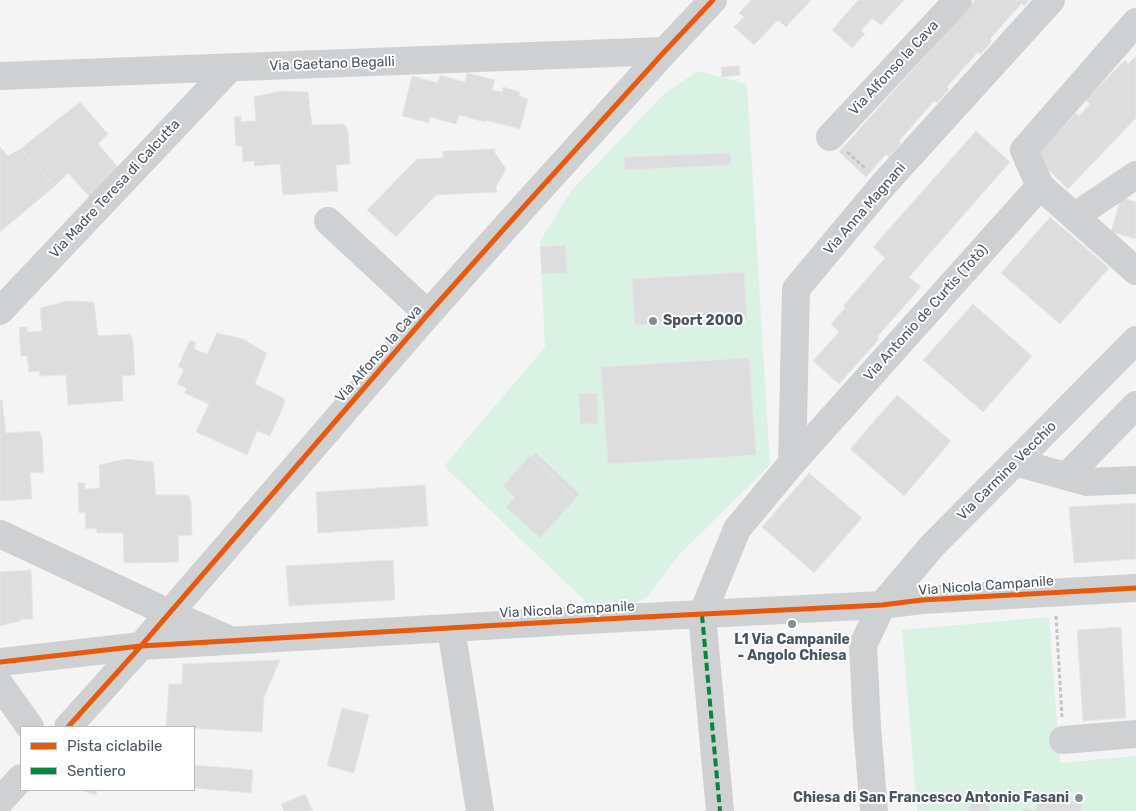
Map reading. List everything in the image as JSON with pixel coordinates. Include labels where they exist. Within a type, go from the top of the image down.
[{"type":"street","name":"Via Alfonso la Cava","points":[[69,726],[170,613],[428,314],[713,0]]},
{"type":"street","name":"Via Alfonso la Cava","points":[[830,137],[958,0]]},
{"type":"street","name":"Via Anna Magnani","points":[[792,463],[796,289],[884,185],[1051,0]]},
{"type":"street","points":[[1136,22],[1024,150],[1040,186],[1136,271]]},
{"type":"street","name":"Via Gaetano Begalli","points":[[0,76],[665,51]]},
{"type":"street","name":"Via Madre Teresa di Calcutta","points":[[0,311],[230,68]]},
{"type":"street","points":[[1075,216],[1136,175]]},
{"type":"street","name":"Via Antonio de Curtis (Totò)","points":[[702,615],[737,529],[792,463],[1040,186]]},
{"type":"street","name":"Via Alfonso la Cava","points":[[328,221],[428,314]]},
{"type":"street","name":"Via Carmine Vecchio","points":[[874,811],[867,727],[864,645],[882,605],[932,546],[1136,340]]},
{"type":"street","points":[[1067,476],[1136,405]]},
{"type":"street","points":[[1015,462],[1087,482],[1136,480]]},
{"type":"street","points":[[0,534],[170,613],[233,640]]},
{"type":"street","name":"Via Nicola Campanile","points":[[0,662],[141,646],[233,640],[882,605],[922,600],[1136,588]]},
{"type":"street","points":[[702,615],[720,811]]},
{"type":"street","points":[[451,628],[480,811]]},
{"type":"street","points":[[0,685],[29,726]]},
{"type":"street","points":[[1063,740],[1136,734]]},
{"type":"street","points":[[0,801],[20,779]]},
{"type":"path","points":[[830,137],[884,185]]},
{"type":"path","points":[[1055,592],[1063,740]]},
{"type":"green space","name":"Sport 2000","points":[[698,71],[747,84],[770,465],[679,555],[646,598],[604,619],[444,466],[545,347],[540,241],[572,190],[664,94]]},
{"type":"green space","points":[[1049,617],[1060,763],[1136,756],[1136,811],[917,811],[902,630]]},
{"type":"building","points":[[751,0],[811,0],[786,27],[778,20],[754,45],[734,27],[744,17],[739,13]]},
{"type":"building","points":[[858,0],[904,0],[881,25],[872,18],[861,31],[865,34],[852,48],[832,30]]},
{"type":"building","points":[[975,0],[1029,0],[1024,6],[1022,3],[990,39],[992,41],[980,55],[978,52],[947,87],[949,89],[937,103],[934,101],[899,141],[901,143],[889,157],[886,154],[866,177],[839,152]]},
{"type":"building","points":[[1136,56],[1136,118],[1068,189],[1038,160],[1037,154],[1076,113],[1079,116],[1090,104],[1086,100],[1125,60],[1128,64]]},
{"type":"building","points":[[739,66],[740,75],[722,77],[721,67]]},
{"type":"building","points":[[467,73],[495,80],[492,90],[502,92],[503,87],[520,92],[519,96],[528,99],[520,129],[459,115],[456,124],[430,117],[429,123],[402,116],[412,76],[438,83],[440,75],[465,82]]},
{"type":"building","points":[[280,91],[308,92],[312,125],[344,124],[348,130],[350,164],[336,165],[338,191],[283,195],[280,164],[254,166],[254,161],[243,162],[242,146],[236,146],[234,117],[241,116],[241,122],[256,121],[254,97]]},
{"type":"building","points":[[80,102],[108,134],[98,144],[125,175],[95,203],[68,173],[55,186],[20,149]]},
{"type":"building","points":[[976,131],[1010,162],[909,277],[921,287],[839,384],[813,361],[839,332],[831,324],[845,308],[843,306],[885,258],[873,247]]},
{"type":"building","points":[[0,147],[8,156],[20,149],[55,186],[0,232]]},
{"type":"building","points":[[495,149],[495,153],[506,169],[496,187],[497,192],[436,195],[396,237],[367,210],[417,159],[443,158],[443,151]]},
{"type":"building","points":[[730,153],[731,165],[625,170],[624,157]]},
{"type":"building","points":[[1121,197],[1136,202],[1136,239],[1111,232]]},
{"type":"building","points":[[1050,217],[1109,268],[1060,324],[1001,273]]},
{"type":"building","points":[[565,245],[567,273],[542,274],[540,247]]},
{"type":"building","points":[[744,272],[747,319],[635,325],[632,279]]},
{"type":"building","points":[[66,301],[94,302],[98,336],[130,334],[133,340],[135,375],[122,376],[123,401],[68,405],[66,375],[40,376],[39,371],[29,372],[27,356],[21,356],[19,327],[27,327],[27,332],[42,331],[40,308]]},
{"type":"building","points":[[973,304],[1032,356],[983,412],[923,360]]},
{"type":"building","points":[[217,333],[243,339],[267,353],[255,384],[284,398],[284,405],[270,436],[257,431],[247,455],[196,432],[209,404],[184,393],[187,389],[177,384],[184,369],[178,367],[190,340],[196,343],[194,349],[207,354]]},
{"type":"building","points":[[749,358],[756,455],[608,464],[601,367]]},
{"type":"building","points":[[579,393],[597,393],[598,424],[580,424]]},
{"type":"building","points":[[897,395],[951,441],[904,496],[850,449]]},
{"type":"building","points":[[0,400],[2,400],[6,433],[39,431],[42,437],[44,472],[30,473],[32,499],[0,501]]},
{"type":"building","points":[[536,453],[580,494],[576,498],[532,457]]},
{"type":"building","points":[[530,455],[576,498],[540,538],[506,507],[515,497],[503,486]]},
{"type":"building","points":[[125,459],[153,462],[156,495],[188,495],[191,501],[192,535],[178,536],[179,562],[124,563],[123,533],[97,533],[96,528],[86,529],[85,512],[79,513],[78,483],[85,483],[85,489],[100,488],[99,465]]},
{"type":"building","points":[[809,473],[862,518],[814,573],[762,527]]},
{"type":"building","points":[[425,485],[428,526],[318,533],[316,492]]},
{"type":"building","points":[[1136,503],[1136,559],[1074,563],[1069,507]]},
{"type":"building","points":[[393,560],[395,600],[289,606],[286,566]]},
{"type":"building","points":[[31,570],[33,619],[20,619],[20,621],[0,626],[0,572]]},
{"type":"building","points":[[1121,627],[1126,718],[1083,721],[1077,630]]},
{"type":"building","points":[[280,660],[264,697],[262,732],[195,729],[195,726],[166,726],[169,684],[182,684],[183,664]]},
{"type":"building","points":[[342,708],[369,715],[354,773],[327,766]]},
{"type":"building","points":[[195,765],[253,770],[251,793],[195,788]]},
{"type":"building","points":[[83,791],[97,791],[96,795]]},
{"type":"building","points":[[305,794],[313,811],[284,811],[281,804]]},
{"type":"building","name":"Chiesa di San Francesco Antonio Fasani","points":[[1082,794],[1081,811],[1023,811],[1024,809],[1036,810],[1037,803],[1065,803],[1069,805]]},
{"type":"building","name":"Chiesa di San Francesco Antonio Fasani","points":[[972,800],[982,801],[991,811],[968,811]]},
{"type":"marked path","points":[[702,615],[720,811]]},
{"type":"cycle path","points":[[69,726],[141,646],[428,314],[713,0]]},
{"type":"cycle path","points":[[0,662],[141,646],[882,605],[922,600],[1136,588]]},
{"type":"place","name":"Sport 2000","points":[[653,321]]},
{"type":"place","name":"L1 Via Campanile - Angolo Chiesa","points":[[792,624]]},
{"type":"place","name":"Chiesa di San Francesco Antonio Fasani","points":[[1079,798]]}]
